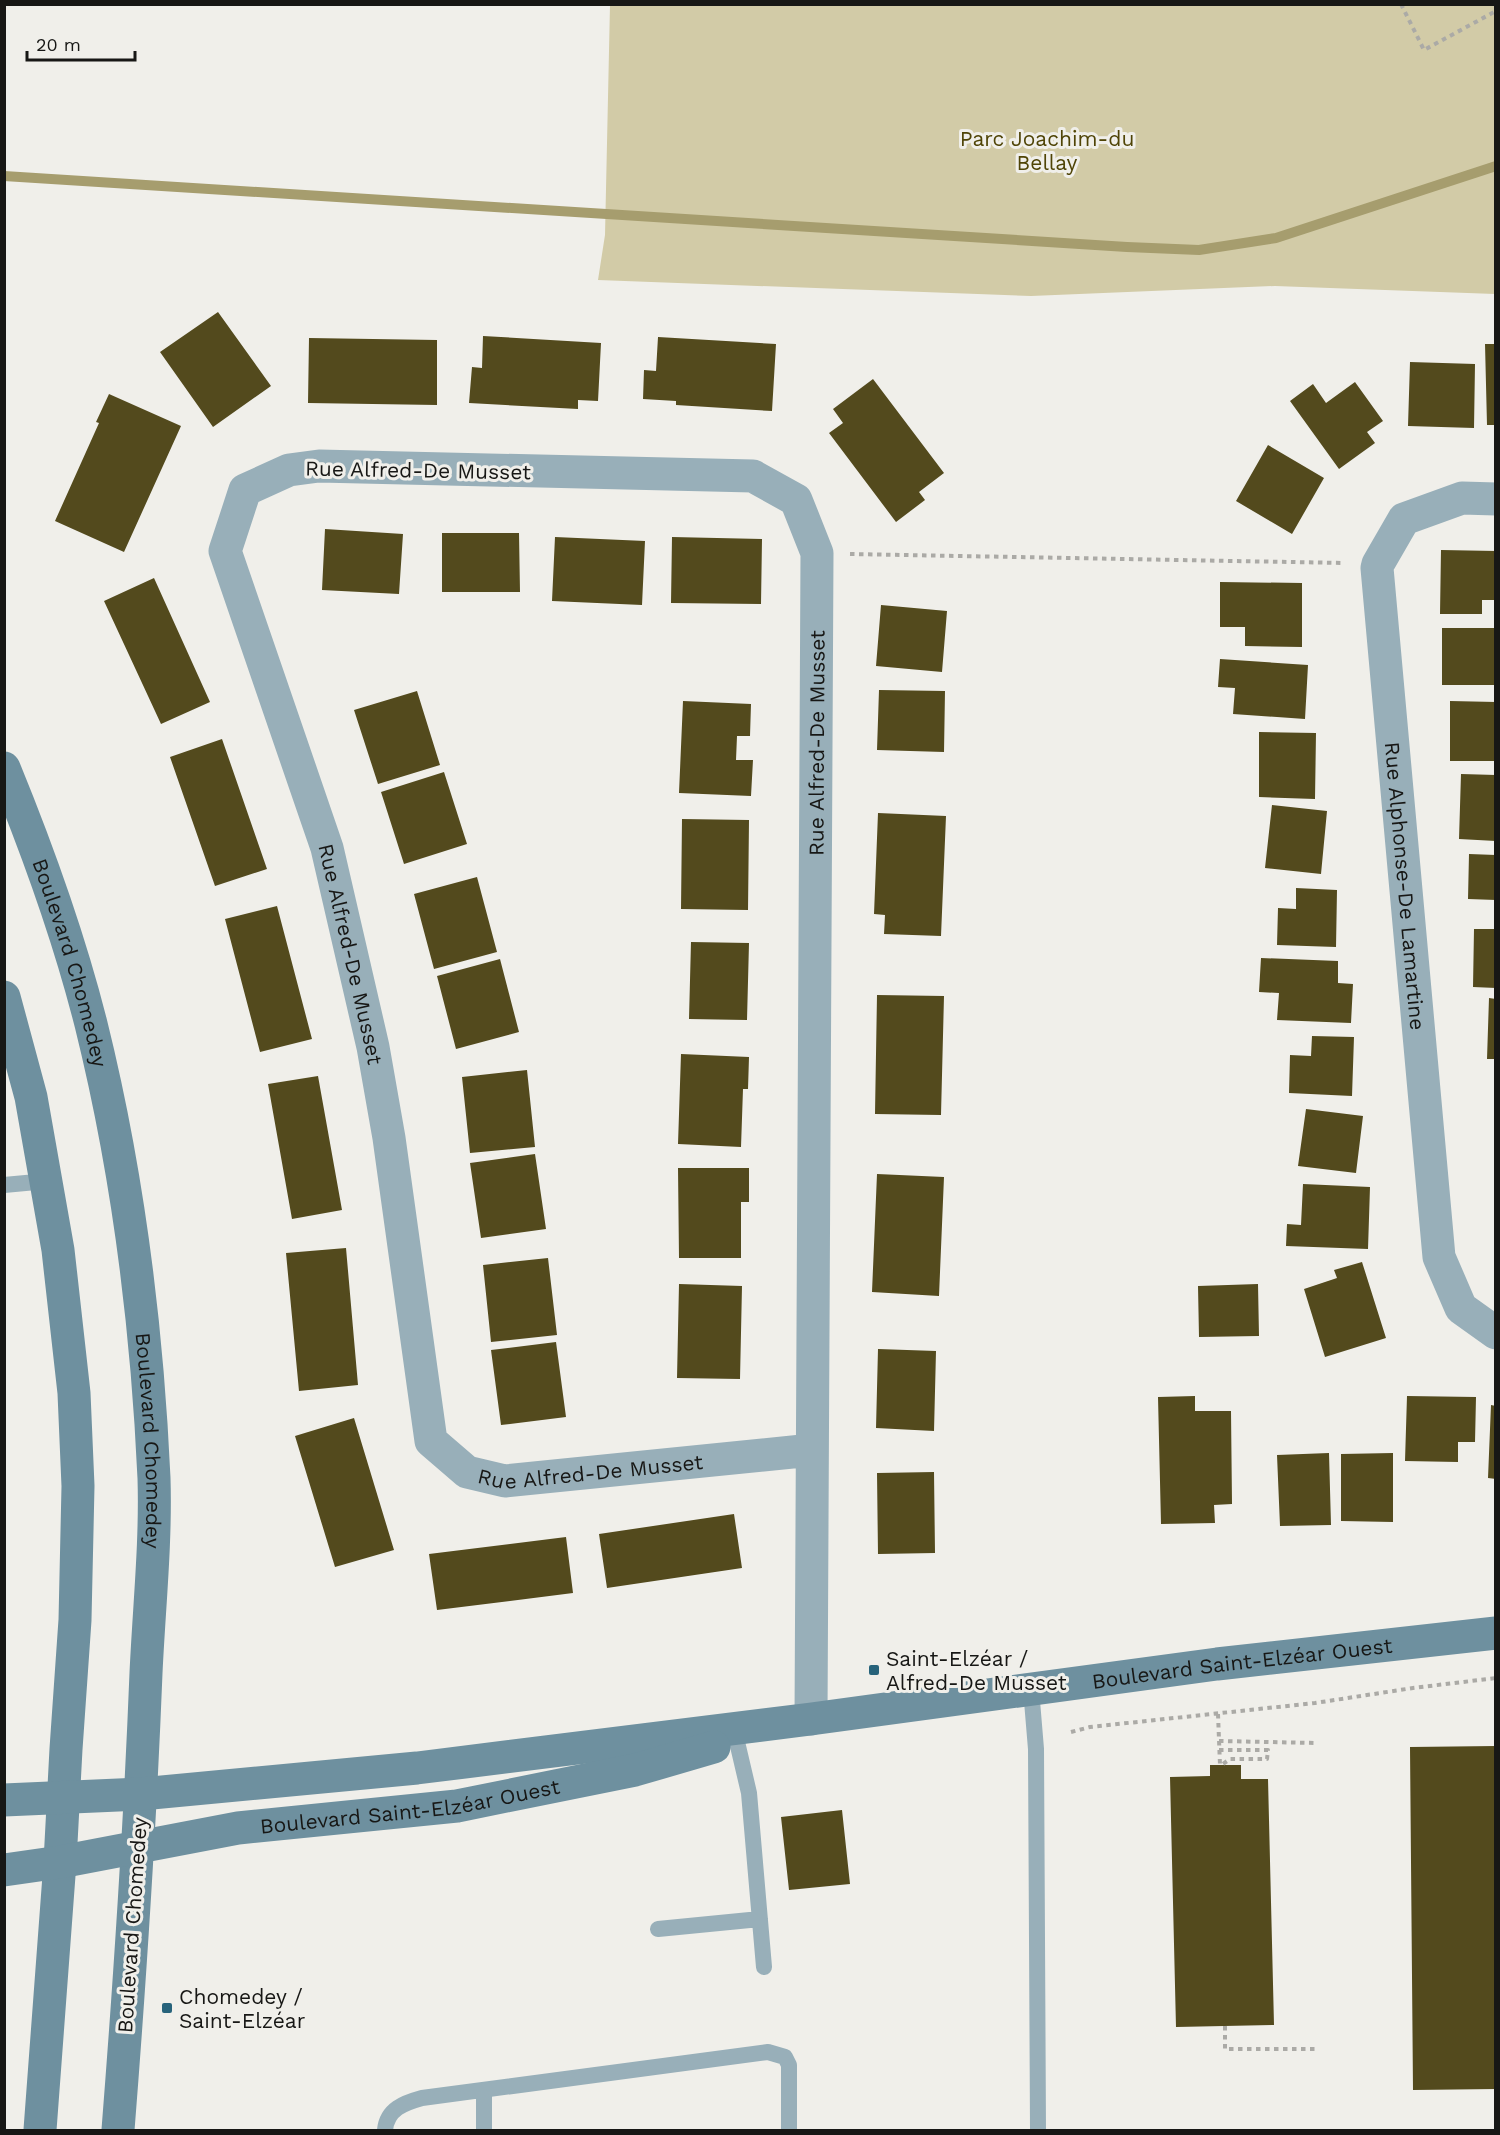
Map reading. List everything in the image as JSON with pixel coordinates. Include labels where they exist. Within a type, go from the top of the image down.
[{"type":"street","name":"Rue Alfred-De Musset","points":[[811,1719],[817,554],[796,500],[753,476],[319,466],[289,470],[244,490],[225,551],[330,860],[377,1070],[389,1137],[431,1441],[466,1473],[505,1481],[812,1450]]},
{"type":"street","points":[[1377,564],[1404,519],[1462,498],[1496,498]]},
{"type":"street","name":"Rue Alphonse-De Lamartine","points":[[1377,564],[1439,1257],[1461,1308],[1496,1333]]},
{"type":"street","name":"Boulevard Chomedey","points":[[4,768],[43,867],[91,1024],[118,1150],[140,1286],[146,1343],[154,1481],[152,1583],[138,1847],[118,2130]]},
{"type":"street","points":[[4,997],[31,1097],[47,1181],[65,1304],[74,1393],[78,1486],[75,1620],[40,2130]]},
{"type":"street","name":"Boulevard Saint-Elzéar Ouest","points":[[4,1800],[141,1794],[735,1735],[811,1719],[1216,1664],[1496,1633]]},
{"type":"street","name":"Boulevard Saint-Elzéar Ouest","points":[[4,1870],[60,1862],[238,1828],[457,1806],[635,1770],[735,1735]]},
{"type":"lane","points":[[4,1185],[47,1181]]},
{"type":"lane","points":[[1031,1689],[1036,1749],[1038,2130]]},
{"type":"lane","points":[[735,1735],[749,1793],[764,1966]]},
{"type":"lane","points":[[658,1929],[760,1919]]},
{"type":"lane","points":[[385,2130],[388,2118],[395,2109],[422,2098],[768,2052],[785,2057],[789,2066],[789,2130]]},
{"type":"lane","points":[[484,2090],[484,2130]]},
{"type":"path","points":[[1401,4],[1424,50],[1496,11]]},
{"type":"path","points":[[817,554],[1377,564]]},
{"type":"path","points":[[1071,1732],[1090,1727],[1315,1703],[1496,1678]]},
{"type":"path","points":[[1218,1714],[1219,1750],[1220,1766],[1230,1759],[1267,1759],[1268,1750],[1219,1750]]},
{"type":"path","points":[[1219,1742],[1316,1743]]},
{"type":"path","points":[[1225,2026],[1225,2049],[1317,2049]]},
{"type":"green space","name":"Parc Joachim-du Bellay","points":[[610,5],[1495,5],[1495,294],[1275,286],[1031,296],[598,280],[605,235]]},
{"type":"building","points":[[218,312],[271,386],[213,427],[160,352]]},
{"type":"building","points":[[483,336],[601,343],[598,401],[578,400],[578,409],[469,403],[472,367],[482,368]]},
{"type":"building","points":[[658,337],[776,344],[772,411],[676,405],[676,401],[643,399],[644,370],[656,371]]},
{"type":"building","points":[[309,338],[437,340],[437,405],[308,403]]},
{"type":"building","points":[[1485,344],[1496,344],[1496,425],[1487,425]]},
{"type":"building","points":[[1410,362],[1475,364],[1474,428],[1408,426]]},
{"type":"building","points":[[873,379],[944,473],[919,492],[925,500],[896,522],[829,433],[843,423],[833,409]]},
{"type":"building","points":[[1355,382],[1383,421],[1367,432],[1375,443],[1339,469],[1290,401],[1313,384],[1326,403]]},
{"type":"building","points":[[109,394],[181,426],[124,552],[55,521],[99,423],[96,422]]},
{"type":"building","points":[[1268,445],[1324,478],[1292,534],[1236,501]]},
{"type":"building","points":[[325,529],[403,534],[399,594],[322,590]]},
{"type":"building","points":[[442,533],[519,533],[520,592],[442,592]]},
{"type":"building","points":[[555,537],[645,541],[642,605],[552,601]]},
{"type":"building","points":[[672,537],[762,539],[761,604],[671,603]]},
{"type":"building","points":[[1441,550],[1496,551],[1496,600],[1482,600],[1482,614],[1440,614]]},
{"type":"building","points":[[154,578],[210,702],[161,724],[104,601]]},
{"type":"building","points":[[1220,582],[1302,583],[1302,647],[1245,646],[1245,627],[1220,627]]},
{"type":"building","points":[[881,605],[947,611],[942,672],[876,666]]},
{"type":"building","points":[[1442,628],[1496,628],[1496,685],[1442,685]]},
{"type":"building","points":[[1220,659],[1308,665],[1305,719],[1233,714],[1235,688],[1218,687]]},
{"type":"building","points":[[879,690],[945,691],[944,752],[877,750]]},
{"type":"building","points":[[417,691],[440,765],[378,784],[354,710]]},
{"type":"building","points":[[683,701],[751,704],[750,736],[737,736],[736,760],[753,760],[751,796],[679,793]]},
{"type":"building","points":[[1450,701],[1496,702],[1496,761],[1450,761]]},
{"type":"building","points":[[1259,732],[1316,733],[1315,799],[1259,797]]},
{"type":"building","points":[[222,739],[267,869],[215,886],[170,757]]},
{"type":"building","points":[[444,772],[467,844],[404,864],[381,792]]},
{"type":"building","points":[[1461,774],[1496,775],[1496,841],[1459,839]]},
{"type":"building","points":[[1272,805],[1327,811],[1321,874],[1265,868]]},
{"type":"building","points":[[878,813],[946,816],[941,936],[884,934],[885,915],[874,914]]},
{"type":"building","points":[[682,819],[749,820],[748,910],[681,909]]},
{"type":"building","points":[[1469,854],[1496,855],[1496,900],[1468,899]]},
{"type":"building","points":[[477,877],[497,952],[434,969],[414,894]]},
{"type":"building","points":[[1296,888],[1337,890],[1336,947],[1277,945],[1278,908],[1296,909]]},
{"type":"building","points":[[277,906],[312,1039],[260,1052],[225,919]]},
{"type":"building","points":[[1474,929],[1496,929],[1496,988],[1473,987]]},
{"type":"building","points":[[691,942],[749,943],[747,1020],[689,1019]]},
{"type":"building","points":[[1261,958],[1338,961],[1338,983],[1353,984],[1351,1023],[1277,1020],[1279,993],[1259,992]]},
{"type":"building","points":[[500,959],[519,1032],[456,1049],[437,976]]},
{"type":"building","points":[[877,995],[944,996],[941,1115],[875,1114]]},
{"type":"building","points":[[1489,998],[1496,999],[1496,1059],[1487,1059]]},
{"type":"building","points":[[1312,1036],[1354,1037],[1352,1096],[1289,1093],[1290,1055],[1311,1056]]},
{"type":"building","points":[[681,1054],[749,1057],[748,1089],[743,1089],[741,1147],[678,1144]]},
{"type":"building","points":[[527,1070],[535,1147],[470,1153],[462,1077]]},
{"type":"building","points":[[318,1076],[342,1210],[292,1219],[268,1084]]},
{"type":"building","points":[[1306,1109],[1363,1116],[1356,1173],[1298,1166]]},
{"type":"building","points":[[535,1154],[546,1229],[481,1238],[470,1163]]},
{"type":"building","points":[[678,1168],[749,1168],[749,1202],[741,1202],[741,1258],[679,1258]]},
{"type":"building","points":[[877,1174],[944,1177],[939,1296],[872,1292]]},
{"type":"building","points":[[1303,1184],[1370,1187],[1368,1249],[1286,1246],[1287,1224],[1301,1225]]},
{"type":"building","points":[[346,1248],[358,1385],[299,1391],[286,1253]]},
{"type":"building","points":[[548,1258],[557,1335],[491,1342],[483,1265]]},
{"type":"building","points":[[1362,1262],[1386,1338],[1325,1357],[1304,1289],[1337,1278],[1334,1270]]},
{"type":"building","points":[[679,1284],[742,1286],[740,1379],[677,1378]]},
{"type":"building","points":[[1258,1284],[1259,1336],[1199,1337],[1198,1286]]},
{"type":"building","points":[[556,1342],[566,1417],[501,1425],[491,1350]]},
{"type":"building","points":[[878,1349],[936,1351],[934,1431],[876,1428]]},
{"type":"building","points":[[1195,1396],[1195,1411],[1231,1411],[1232,1504],[1214,1505],[1215,1523],[1161,1524],[1158,1397]]},
{"type":"building","points":[[1407,1396],[1476,1397],[1475,1442],[1458,1442],[1458,1462],[1405,1461]]},
{"type":"building","points":[[1491,1405],[1496,1406],[1496,1479],[1488,1478]]},
{"type":"building","points":[[354,1418],[394,1550],[335,1567],[295,1436]]},
{"type":"building","points":[[1329,1453],[1331,1525],[1280,1526],[1277,1455]]},
{"type":"building","points":[[1393,1453],[1393,1522],[1341,1521],[1341,1454]]},
{"type":"building","points":[[934,1472],[935,1553],[878,1554],[877,1473]]},
{"type":"building","points":[[734,1514],[742,1568],[607,1588],[599,1534]]},
{"type":"building","points":[[566,1537],[573,1593],[437,1610],[429,1554]]},
{"type":"building","points":[[1496,1746],[1496,2089],[1413,2090],[1410,1747]]},
{"type":"building","points":[[1210,1765],[1241,1765],[1241,1779],[1268,1779],[1274,2025],[1176,2027],[1170,1777],[1210,1776]]},
{"type":"building","points":[[842,1810],[850,1884],[789,1890],[781,1817]]},
{"type":"waterway","points":[[4,176],[1199,250],[1276,238],[1496,166]]},
{"type":"place","name":"Saint-Elzéar / Alfred-De Musset","points":[[874,1670]]},
{"type":"place","name":"Chomedey / Saint-Elzéar","points":[[167,2008]]}]
